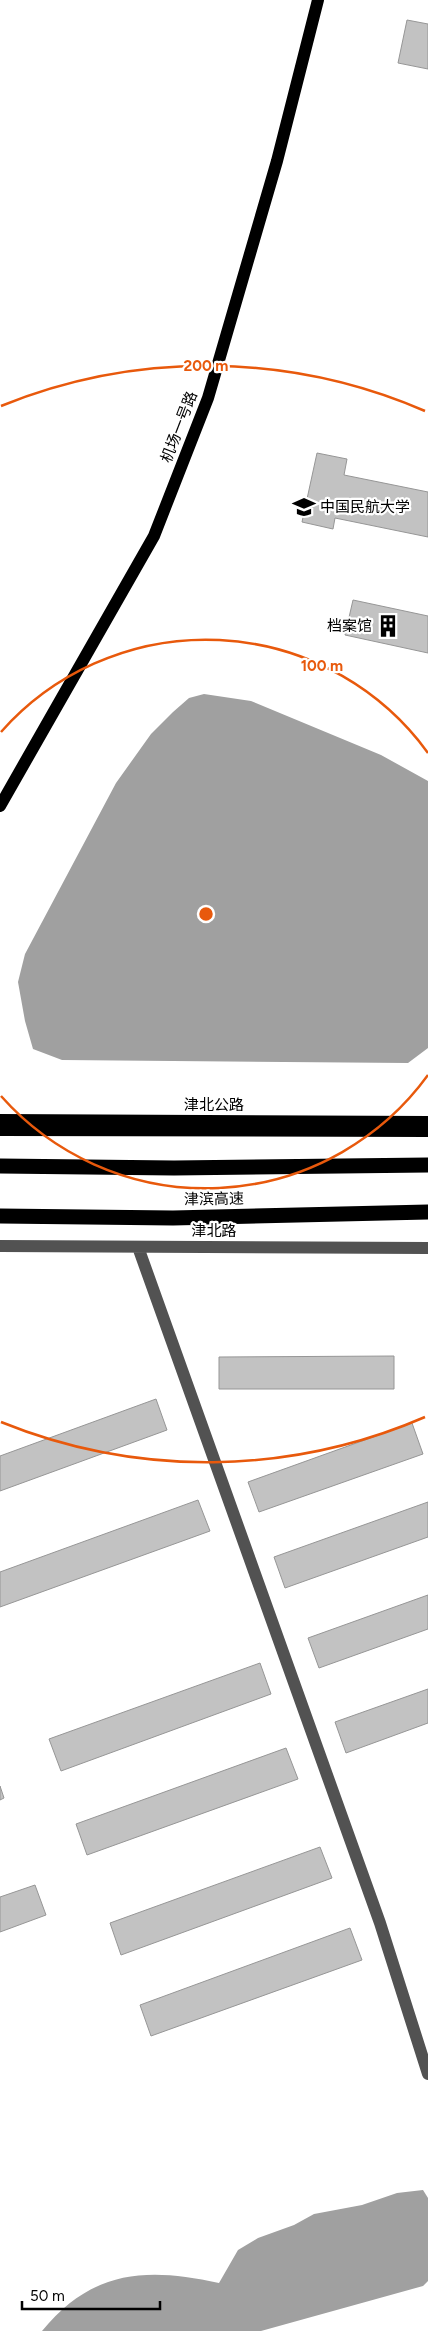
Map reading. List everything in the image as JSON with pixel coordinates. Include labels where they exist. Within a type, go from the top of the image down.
[{"type":"highway","name":"津滨高速","points":[[0,1166],[174,1168],[428,1165]]},
{"type":"highway","name":"津滨高速","points":[[0,1216],[174,1218],[428,1212]]},
{"type":"main road","name":"机场一号路","points":[[0,806],[154,536],[208,398],[277,161],[318,0]]},
{"type":"main road","name":"津北公路","points":[[0,1120],[428,1122]]},
{"type":"main road","name":"津北公路","points":[[0,1130],[428,1131]]},
{"type":"street","name":"津北路","points":[[0,1246],[428,1248]]},
{"type":"street","points":[[138,1247],[380,1923],[428,2074]]},
{"type":"shaded area","points":[[204,694],[251,701],[381,755],[428,781],[428,1048],[408,1063],[62,1060],[33,1049],[25,1021],[18,982],[25,954],[116,783],[151,734],[189,698]]},
{"type":"shaded area","points":[[423,2190],[428,2198],[428,2281],[423,2286],[261,2331],[42,2331],[61,2311],[80,2296],[101,2285],[122,2278],[144,2275],[168,2275],[219,2283],[238,2250],[258,2238],[294,2225],[314,2214],[362,2205],[397,2193]]},
{"type":"building","points":[[407,20],[428,24],[428,69],[398,63]]},
{"type":"building","points":[[317,453],[347,459],[344,475],[428,492],[428,537],[335,518],[333,529],[302,522]]},
{"type":"building","name":"档案馆","points":[[353,600],[428,616],[428,653],[345,635]]},
{"type":"building","points":[[394,1356],[394,1389],[219,1389],[219,1357]]},
{"type":"building","points":[[156,1399],[167,1430],[0,1491],[0,1456]]},
{"type":"building","points":[[412,1423],[423,1454],[259,1512],[248,1482]]},
{"type":"building","points":[[198,1500],[210,1531],[0,1607],[0,1572]]},
{"type":"building","points":[[428,1502],[428,1537],[285,1588],[274,1557]]},
{"type":"building","points":[[428,1595],[428,1629],[319,1668],[308,1638]]},
{"type":"building","points":[[260,1663],[271,1694],[61,1771],[49,1739]]},
{"type":"building","points":[[428,1689],[428,1723],[346,1753],[335,1722]]},
{"type":"building","points":[[286,1748],[298,1779],[87,1855],[76,1824]]},
{"type":"building","points":[[0,1786],[4,1798],[0,1800]]},
{"type":"building","points":[[320,1847],[332,1878],[121,1955],[110,1923]]},
{"type":"building","points":[[35,1885],[46,1915],[0,1932],[0,1897]]},
{"type":"building","points":[[350,1928],[362,1960],[151,2036],[140,2005]]},
{"type":"place","name":"中国民航大学","points":[[304,507]]},
{"type":"place","name":"档案馆","points":[[388,626]]}]
